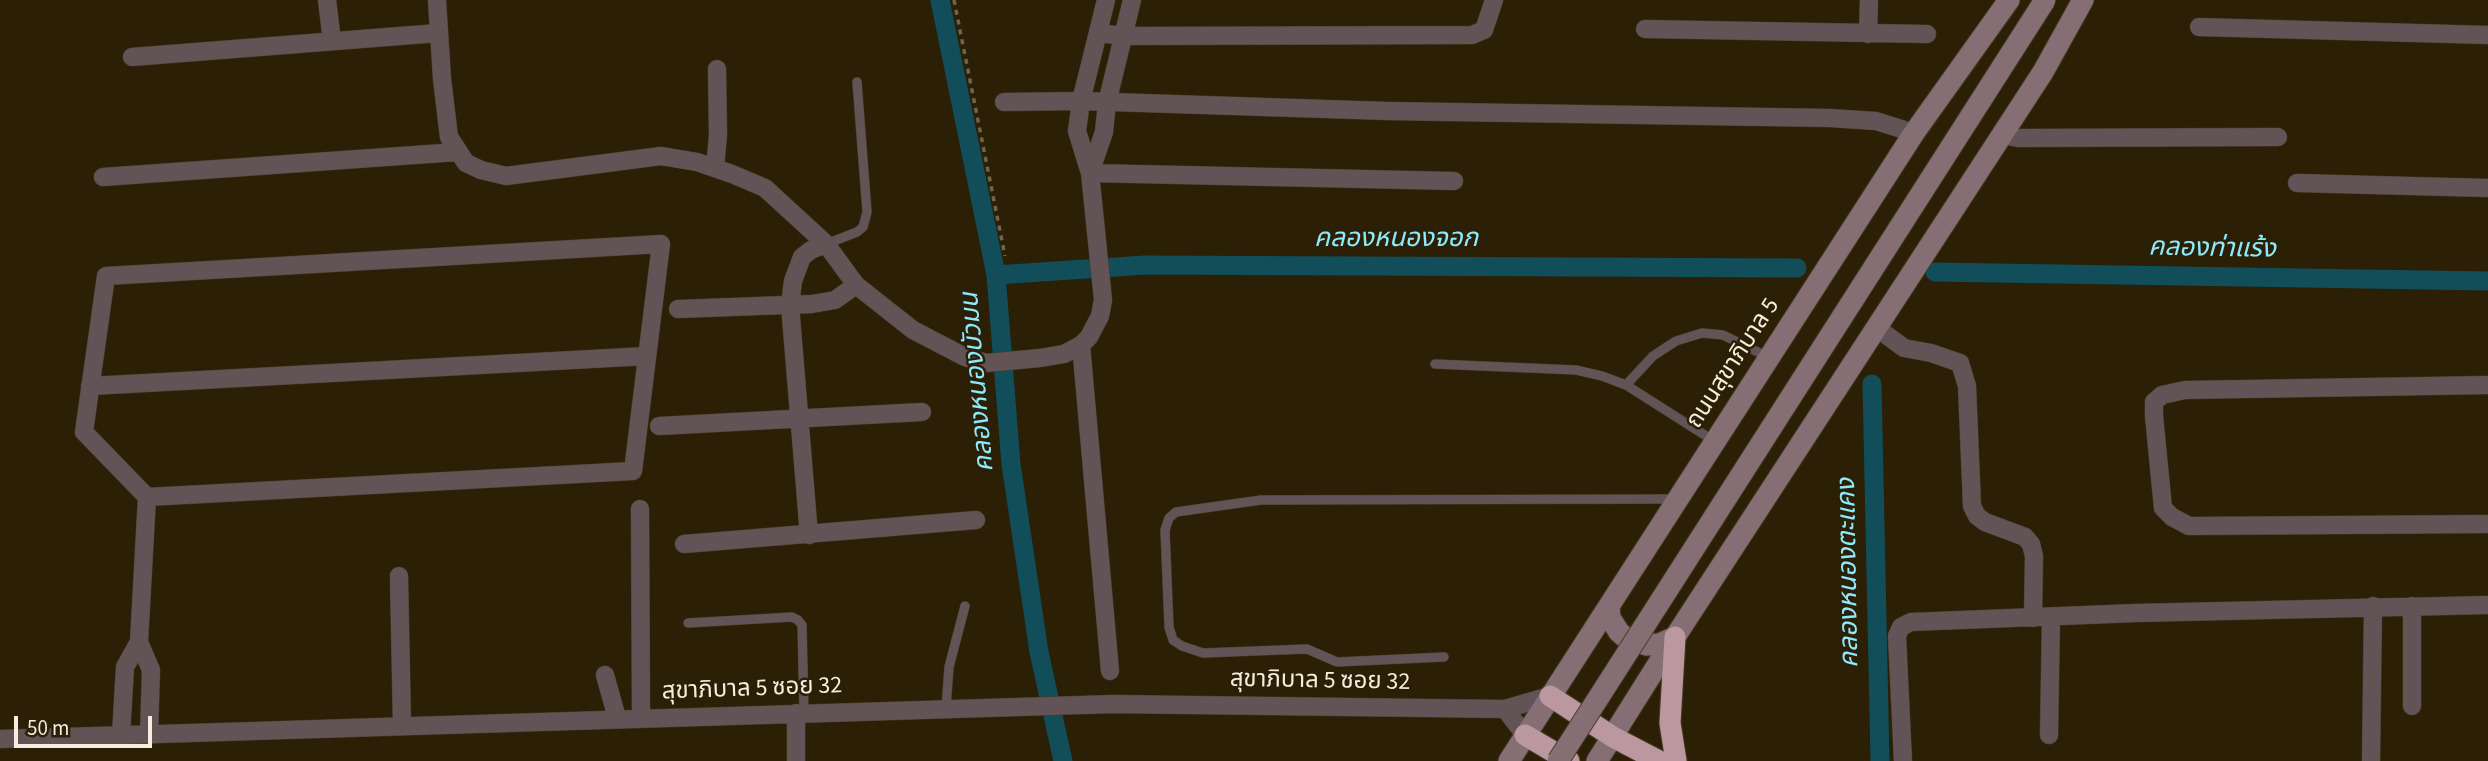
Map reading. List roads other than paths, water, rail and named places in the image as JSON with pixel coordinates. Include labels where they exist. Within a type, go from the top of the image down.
[{"type":"highway","points":[[1675,637],[1670,723],[1676,761]]},
{"type":"highway","points":[[1550,696],[1614,737],[1659,761]]},
{"type":"highway","points":[[1525,735],[1569,761]]},
{"type":"main road","name":"ถนนสุขาภิบาล 5","points":[[1509,761],[1914,133],[2009,0]]},
{"type":"main road","points":[[1558,761],[2045,0]]},
{"type":"main road","points":[[1597,761],[2043,72],[2083,0]]},
{"type":"main road","points":[[1609,606],[1609,618],[1628,640],[1647,645],[1675,637]]},
{"type":"street","points":[[327,0],[332,41]]},
{"type":"street","points":[[437,0],[449,137],[466,163],[506,176],[661,156],[715,168],[765,188],[826,244],[856,285],[914,330],[965,357],[986,363],[1064,354],[1081,345],[1089,337],[1100,316],[1103,300],[1090,173],[1077,131],[1106,0]]},
{"type":"street","points":[[1090,173],[1104,132],[1107,103],[1132,0]]},
{"type":"street","points":[[1098,33],[1123,36],[1472,35],[1484,30],[1494,0]]},
{"type":"street","points":[[1868,33],[1869,0]]},
{"type":"street","points":[[2199,27],[2488,34]]},
{"type":"street","points":[[1644,29],[1927,34]]},
{"type":"street","points":[[132,57],[438,33]]},
{"type":"street","points":[[715,168],[718,135],[717,69]]},
{"type":"street","points":[[1004,102],[1082,101],[1400,111],[1830,118],[1876,121],[1914,133]]},
{"type":"street","points":[[1077,131],[1104,132]]},
{"type":"street","points":[[2002,135],[2018,138],[2278,137]]},
{"type":"street","points":[[103,177],[457,152]]},
{"type":"street","points":[[1090,173],[1454,181]]},
{"type":"street","points":[[2297,183],[2488,188]]},
{"type":"street","points":[[121,735],[125,667],[139,642],[147,497],[83,432],[106,276],[662,244],[633,471],[147,497]]},
{"type":"street","points":[[809,535],[790,305],[793,281],[802,257],[826,244]]},
{"type":"street","points":[[678,309],[813,304],[835,300],[856,285]]},
{"type":"street","points":[[1877,328],[1904,348],[1931,353],[1960,363],[1967,386],[1972,506],[1977,516],[1985,522],[2025,537],[2031,544],[2034,556],[2042,617],[2049,735]]},
{"type":"street","points":[[1081,345],[1110,671]]},
{"type":"street","points":[[90,386],[647,356]]},
{"type":"street","points":[[2488,385],[2185,390],[2162,395],[2154,402],[2163,508],[2172,517],[2189,526],[2488,524]]},
{"type":"street","points":[[659,426],[922,412]]},
{"type":"street","points":[[640,509],[641,718]]},
{"type":"street","points":[[684,544],[976,520]]},
{"type":"street","points":[[399,576],[402,726]]},
{"type":"street","points":[[1903,761],[1897,636],[1901,627],[1920,621],[2373,606],[2488,605]]},
{"type":"street","points":[[2371,761],[2373,606]]},
{"type":"street","points":[[2412,606],[2412,706]]},
{"type":"street","points":[[139,642],[151,670],[149,735]]},
{"type":"street","points":[[605,675],[617,718]]},
{"type":"street","name":"สุขาภิบาล 5 ซอย 32","points":[[0,739],[1067,705],[1505,709],[1550,696]]},
{"type":"street","points":[[1505,709],[1525,735]]},
{"type":"street","points":[[796,761],[800,713]]},
{"type":"lane","points":[[826,244],[857,232],[863,227],[867,212],[857,82]]},
{"type":"lane","points":[[1626,385],[1653,356],[1676,341],[1702,333],[1723,335],[1769,358]]},
{"type":"lane","points":[[1435,364],[1576,370],[1602,376],[1626,385],[1715,442]]},
{"type":"lane","points":[[1444,657],[1337,662],[1307,649],[1203,653],[1182,646],[1173,640],[1169,627],[1165,530],[1169,518],[1176,512],[1261,500],[1678,499]]},
{"type":"lane","points":[[946,708],[949,667],[965,606]]},
{"type":"lane","points":[[688,623],[792,617],[798,620],[802,625],[800,713]]},
{"type":"waterway","name":"คลองหนองบัวมน","points":[[940,0],[996,275],[1011,464],[1039,652],[1063,761]]},
{"type":"waterway","name":"คลองหนองจอก","points":[[996,275],[1145,265],[1797,268]]},
{"type":"waterway","name":"คลองท่าแร้ง","points":[[1935,272],[2488,281]]},
{"type":"waterway","name":"คลองหนองตะแคง","points":[[1872,384],[1880,761]]}]
